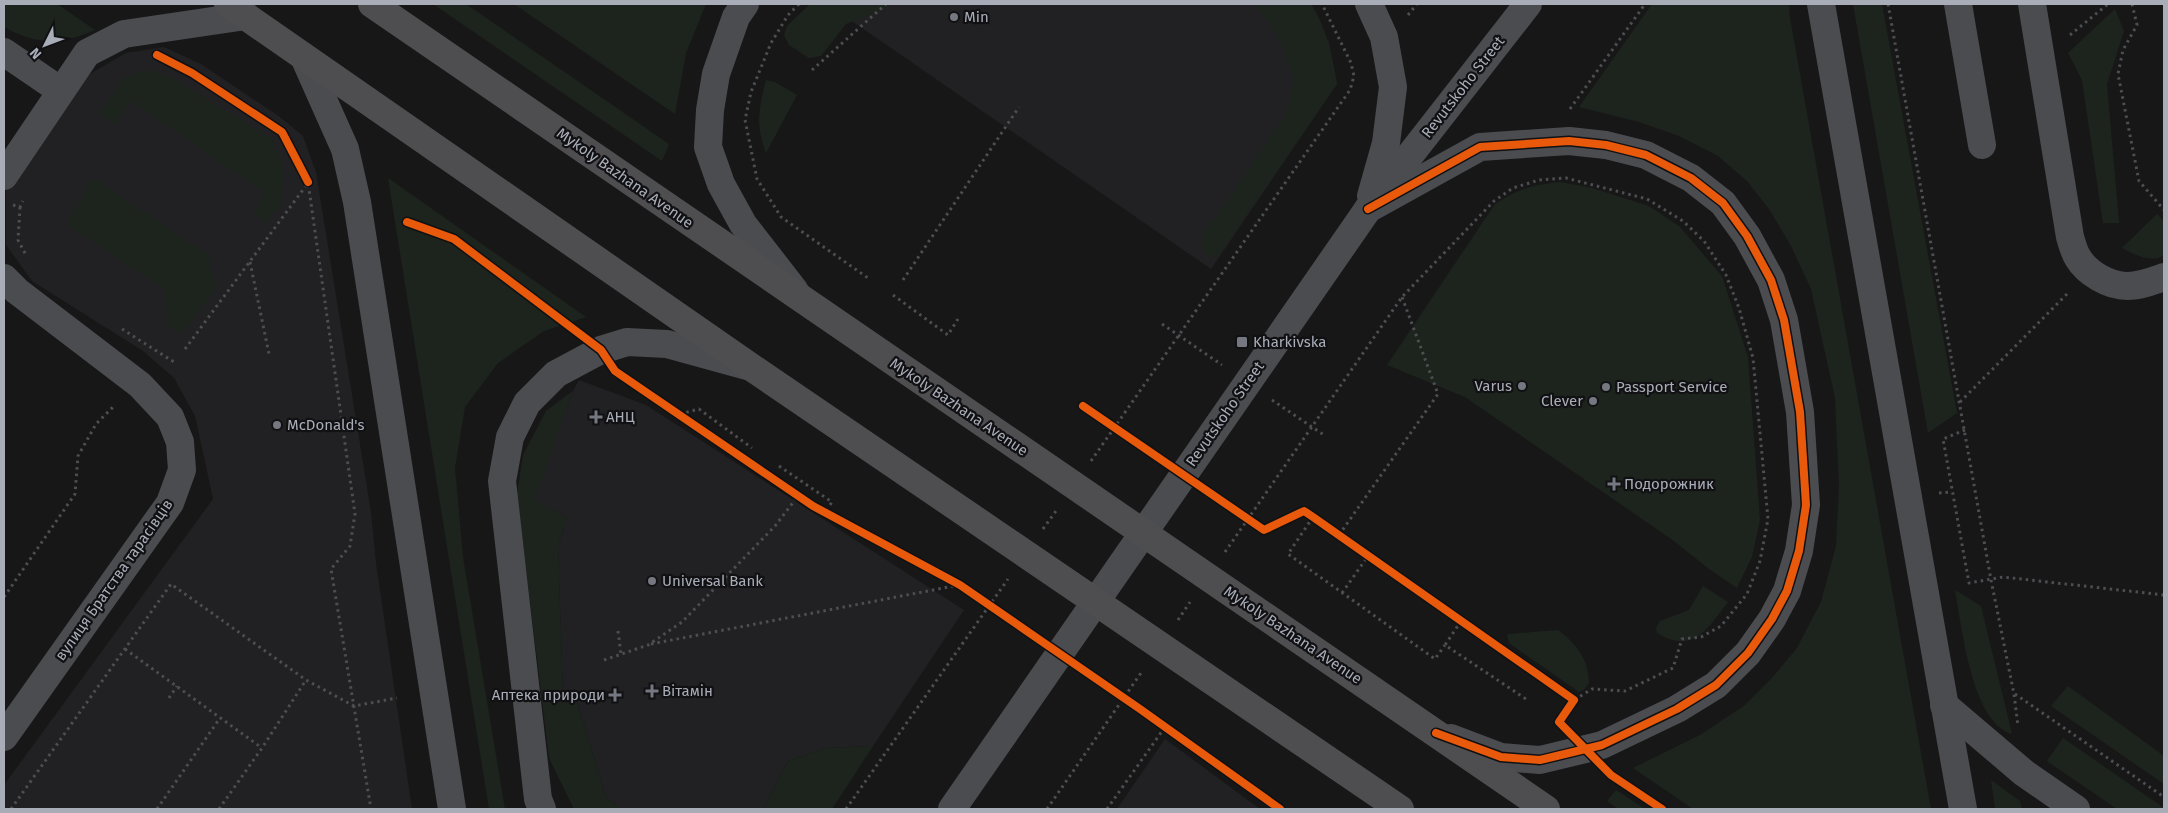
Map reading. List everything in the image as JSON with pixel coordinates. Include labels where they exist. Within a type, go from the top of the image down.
[{"type":"highway","name":"Mykoly Bazhana Avenue","points":[[372,4],[1546,809]]},
{"type":"highway","points":[[237,10],[751,368],[1393,806]]},
{"type":"street","points":[[744,4],[736,17],[716,74],[710,110],[708,147],[721,184],[743,224],[802,300]]},
{"type":"street","points":[[1368,209],[1386,143],[1393,87],[1384,38],[1369,4]]},
{"type":"street","name":"Revutskoho Street","points":[[952,809],[1368,209],[1528,4]]},
{"type":"street","points":[[1821,4],[1962,809]]},
{"type":"street","points":[[1958,4],[1982,145]]},
{"type":"street","points":[[2032,4],[2070,237],[2077,258],[2090,272],[2126,286],[2144,284],[2164,277]]},
{"type":"street","points":[[4,176],[87,53],[124,34],[237,10]]},
{"type":"street","points":[[4,52],[61,91]]},
{"type":"street","points":[[304,57],[345,149],[357,202],[452,809]]},
{"type":"street","points":[[1368,209],[1480,147],[1569,140],[1606,145],[1653,159],[1691,178],[1723,203],[1748,236],[1771,280],[1784,320],[1800,412],[1806,505],[1799,552],[1787,590],[1772,619],[1748,653],[1716,685],[1677,710],[1602,745],[1540,760],[1501,757],[1436,733]]},
{"type":"street","name":"вулиця Братства тарасівців","points":[[4,278],[17,291],[140,385],[170,417],[180,442],[182,470],[170,503],[4,737]]},
{"type":"street","points":[[542,809],[538,799],[502,481],[510,436],[527,403],[556,374],[601,350],[628,342],[667,344],[751,368]]},
{"type":"street","points":[[1944,705],[2024,773],[2076,809]]},
{"type":"path","points":[[799,4],[788,15],[771,44],[751,92],[745,120],[757,178],[781,217],[868,278]]},
{"type":"path","points":[[812,70],[886,4]]},
{"type":"path","points":[[1253,231],[1350,90],[1354,76],[1351,63],[1322,4]]},
{"type":"path","points":[[1409,15],[1417,4]]},
{"type":"path","points":[[1570,109],[1644,4]]},
{"type":"path","points":[[1888,4],[1991,580],[2014,694],[2164,797]]},
{"type":"path","points":[[2042,59],[2108,4]]},
{"type":"path","points":[[2132,4],[2138,25],[2123,50],[2118,74],[2139,181],[2164,210]]},
{"type":"path","points":[[166,60],[192,73],[282,132],[308,182],[354,514],[350,546],[331,569],[370,809]]},
{"type":"path","points":[[904,280],[1019,107]]},
{"type":"path","points":[[1385,322],[1402,298],[1494,201],[1513,188],[1539,180],[1566,178],[1647,199],[1683,221],[1697,234],[1704,241],[1726,275],[1739,308],[1753,358],[1768,519],[1760,561],[1746,594],[1733,612],[1721,626],[1701,637],[1682,639],[1672,668],[1625,690],[1592,689],[1574,700],[1559,722],[1611,775],[1662,809]]},
{"type":"path","points":[[185,349],[308,182]]},
{"type":"path","points":[[20,207],[18,240],[28,258]]},
{"type":"path","points":[[407,222],[454,239],[601,350],[615,371],[798,496],[960,585],[648,645],[604,660]]},
{"type":"path","points":[[250,262],[269,354]]},
{"type":"path","points":[[1960,400],[2090,272]]},
{"type":"path","points":[[893,295],[948,335],[958,319]]},
{"type":"path","points":[[1339,535],[1438,394],[1402,298]]},
{"type":"path","points":[[118,326],[174,362]]},
{"type":"path","points":[[4,597],[75,494],[78,456],[96,424],[118,400]]},
{"type":"path","points":[[680,414],[699,409],[752,448]]},
{"type":"path","points":[[1965,430],[1943,440],[1969,583],[2003,577],[2164,595]]},
{"type":"path","points":[[778,466],[832,502],[825,512]]},
{"type":"path","points":[[1940,493],[1952,492]]},
{"type":"path","points":[[648,645],[682,622],[774,526],[798,496]]},
{"type":"path","points":[[1264,530],[1304,511],[1574,700]]},
{"type":"path","points":[[1313,517],[1288,554],[1342,593],[1436,659],[1461,621]]},
{"type":"path","points":[[1342,593],[1368,556]]},
{"type":"path","points":[[10,809],[171,584],[306,680],[354,706],[397,698]]},
{"type":"path","points":[[618,631],[621,654]]},
{"type":"path","points":[[1445,645],[1526,699]]},
{"type":"path","points":[[125,649],[262,748]]},
{"type":"path","points":[[220,809],[306,680]]},
{"type":"path","points":[[169,698],[177,686]]},
{"type":"path","points":[[1140,709],[1280,809]]},
{"type":"path","points":[[157,809],[220,718]]},
{"type":"path","points":[[1107,809],[1165,727]]},
{"type":"path","points":[[846,809],[861,789]]},
{"type":"shaded area","points":[[4,4],[57,4],[95,30],[83,35],[60,40],[38,40],[27,37],[4,27]]},
{"type":"shaded area","points":[[433,4],[466,4],[669,144],[662,161]]},
{"type":"shaded area","points":[[514,4],[706,4],[686,53],[675,114]]},
{"type":"shaded area","points":[[810,4],[888,4],[887,7],[846,24],[821,56],[809,58],[789,45],[784,35],[787,26]]},
{"type":"shaded area","points":[[855,4],[1306,4],[1329,42],[1337,84],[1211,269],[846,17]]},
{"type":"shaded area","points":[[1252,4],[1311,4],[1325,33],[1337,84],[1216,259],[1204,252],[1201,242],[1204,231],[1218,214],[1288,110],[1293,79],[1283,47],[1269,22]]},
{"type":"shaded area","points":[[1652,4],[1789,4],[1931,809],[1693,809],[1633,768],[1700,735],[1745,705],[1771,679],[1797,648],[1821,602],[1836,546],[1839,486],[1835,398],[1811,289],[1791,246],[1769,209],[1747,181],[1718,156],[1679,136],[1639,122],[1579,107]]},
{"type":"shaded area","points":[[1853,4],[1882,4],[1957,413],[1928,433]]},
{"type":"shaded area","points":[[2115,9],[2124,31],[2107,84],[2119,223],[2103,223],[2082,80],[2068,53]]},
{"type":"shaded area","points":[[164,47],[201,64],[280,117],[303,136],[316,172],[371,512],[376,563],[412,809],[4,809],[4,785],[213,499],[195,416],[174,378],[143,351],[32,281],[6,245],[6,189],[76,82],[126,53]]},
{"type":"shaded area","points":[[145,70],[171,77],[272,139],[284,169],[281,203],[267,222],[253,213],[265,193],[131,101],[114,124],[98,114],[124,78]]},
{"type":"shaded area","points":[[766,80],[775,82],[797,95],[766,153],[760,134],[759,116]]},
{"type":"shaded area","points":[[93,178],[208,255],[216,288],[183,333],[168,326],[165,290],[66,224]]},
{"type":"shaded area","points":[[388,178],[586,317],[544,331],[498,363],[465,407],[455,468],[463,557],[505,809],[489,809]]},
{"type":"shaded area","points":[[1561,182],[1592,188],[1649,206],[1679,226],[1722,276],[1748,357],[1760,520],[1752,557],[1737,588],[1709,569],[1674,541],[1465,397],[1387,365],[1495,204],[1526,188]]},
{"type":"shaded area","points":[[2157,214],[2164,221],[2164,255],[2154,259],[2148,258],[2122,248]]},
{"type":"shaded area","points":[[579,380],[646,405],[964,610],[873,746],[826,748],[788,761],[763,809],[621,809],[605,795],[576,698],[563,697],[558,547],[567,517],[533,500],[573,391]]},
{"type":"shaded area","points":[[573,391],[534,500],[567,517],[558,547],[563,697],[576,698],[605,795],[621,809],[574,809],[549,758],[517,494],[523,455],[546,411]]},
{"type":"shaded area","points":[[1703,586],[1728,602],[1706,629],[1690,640],[1680,641],[1657,633],[1656,628],[1660,621],[1689,610]]},
{"type":"shaded area","points":[[1955,590],[1981,606],[2012,734],[1998,726],[1987,712],[1978,693],[1965,648]]},
{"type":"shaded area","points":[[1558,630],[1571,641],[1584,659],[1589,683],[1585,689],[1579,692],[1509,643],[1507,634]]},
{"type":"shaded area","points":[[2068,686],[2164,756],[2164,784],[2051,706]]},
{"type":"shaded area","points":[[2063,738],[2164,809],[2117,809],[2047,761]]},
{"type":"shaded area","points":[[1165,739],[1260,809],[1117,809]]},
{"type":"shaded area","points":[[873,746],[832,809],[763,809],[788,761],[826,748]]},
{"type":"shaded area","points":[[1991,780],[2020,801],[2022,809],[1995,809]]},
{"type":"shaded area","points":[[1616,790],[1645,809],[1618,809],[1607,801]]},
{"type":"cycle path","points":[[157,55],[192,73],[282,132],[308,182]]},
{"type":"cycle path","points":[[1368,209],[1480,147],[1569,141],[1606,145],[1646,155],[1691,178],[1723,203],[1747,236],[1771,280],[1784,320],[1800,412],[1806,505],[1799,551],[1787,591],[1772,619],[1748,653],[1716,685],[1677,709],[1602,745],[1540,760],[1501,757],[1436,733]]},
{"type":"cycle path","points":[[407,222],[454,239],[601,350],[615,371],[813,506],[960,585],[1140,709],[1280,809]]},
{"type":"cycle path","points":[[1083,406],[1264,530],[1304,511],[1313,517],[1574,700],[1559,722],[1611,775],[1662,809]]},
{"type":"place","name":"Min","points":[[954,17]]},
{"type":"place","name":"Kharkivska","points":[[1242,342]]},
{"type":"place","name":"Varus","points":[[1522,386]]},
{"type":"place","name":"Passport Service","points":[[1606,387]]},
{"type":"place","name":"Clever","points":[[1593,401]]},
{"type":"place","name":"АНЦ","points":[[596,417]]},
{"type":"place","name":"McDonald's","points":[[277,425]]},
{"type":"place","name":"Подорожник","points":[[1614,484]]},
{"type":"place","name":"Universal Bank","points":[[652,581]]},
{"type":"place","name":"Вітамін","points":[[652,691]]},
{"type":"place","name":"Аптека природи","points":[[615,695]]}]
